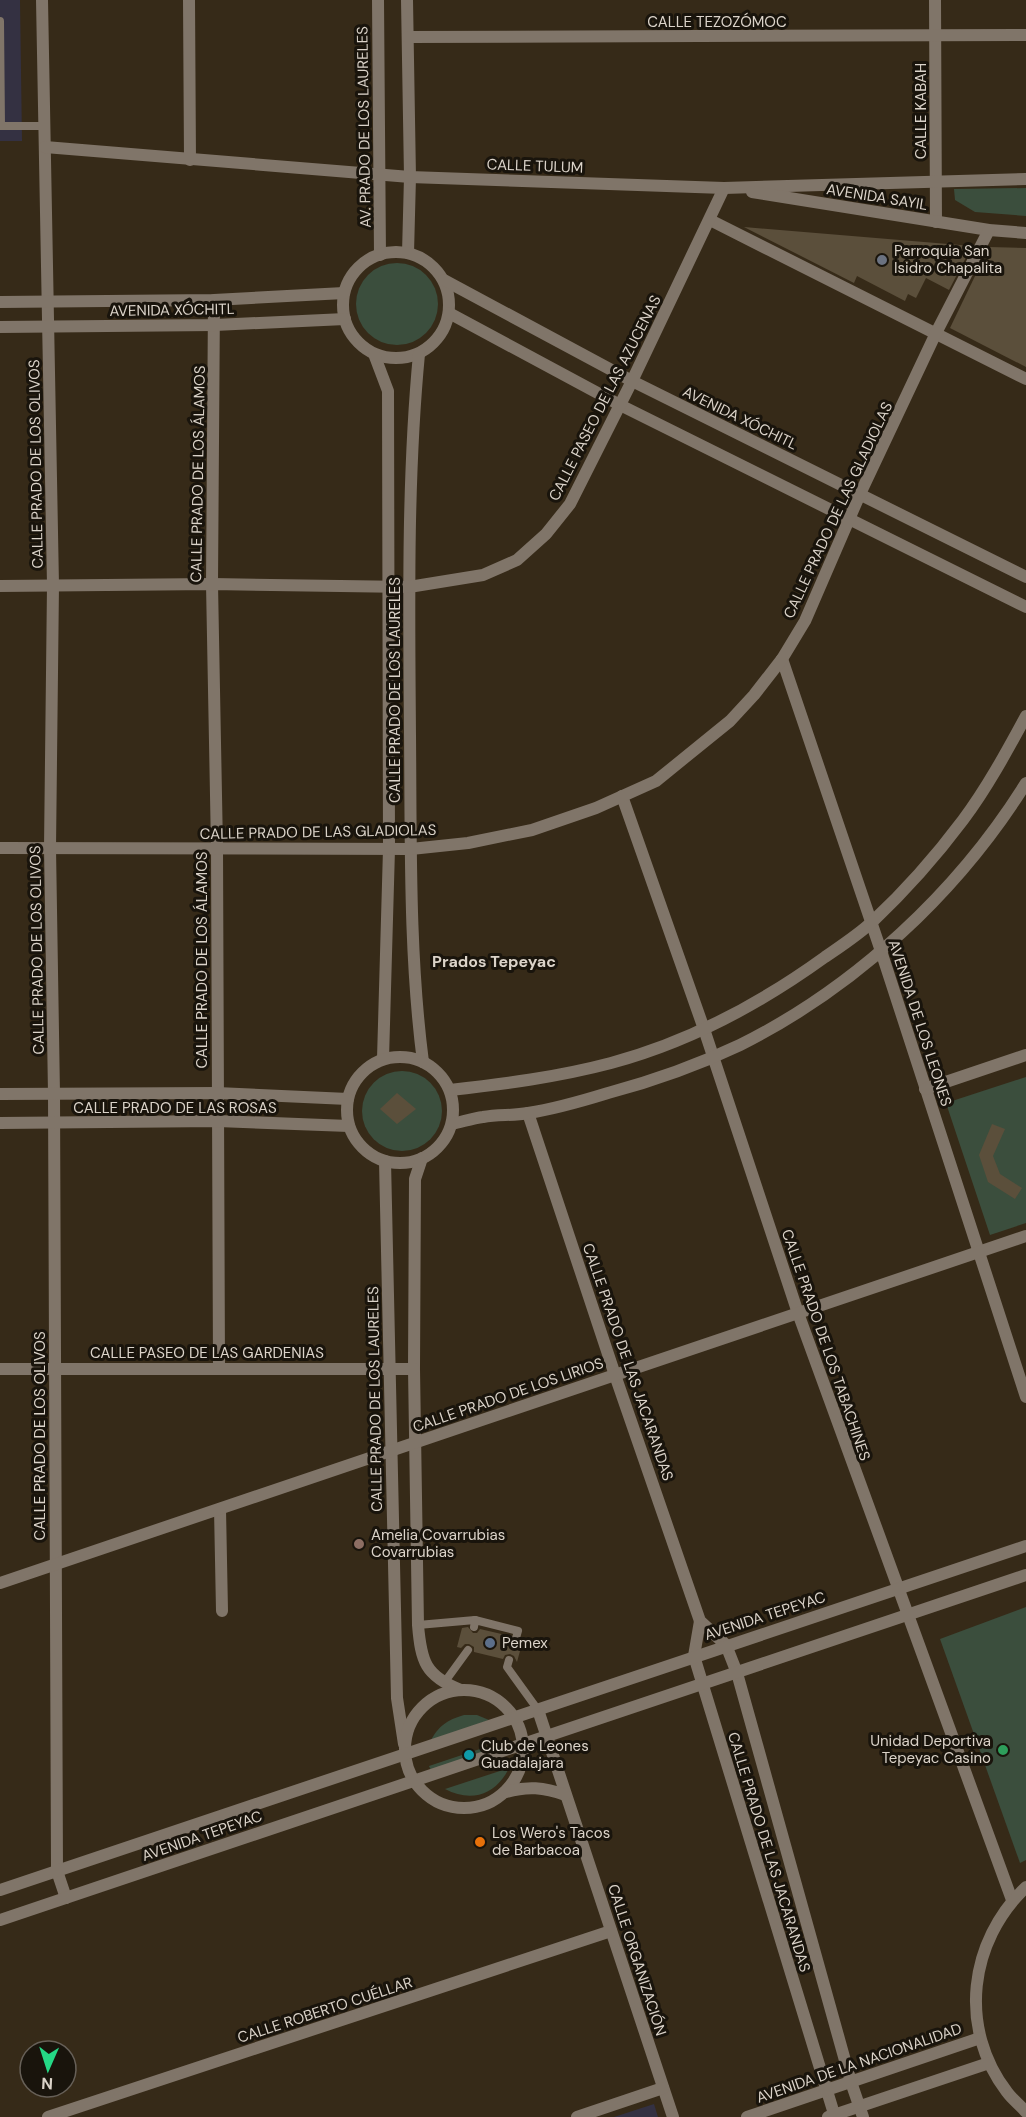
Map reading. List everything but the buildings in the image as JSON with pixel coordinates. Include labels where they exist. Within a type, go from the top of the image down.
[{"type":"street","name":"CALLE PRADO DE LOS OLIVOS","points":[[42,0],[52,585],[50,848],[54,1094],[57,1871],[66,1898]]},
{"type":"street","points":[[189,0],[190,160]]},
{"type":"street","name":"AV. PRADO DE LOS LAURELES","points":[[378,0],[380,255]]},
{"type":"street","points":[[407,0],[410,177],[408,253]]},
{"type":"street","name":"CALLE KABAH","points":[[935,0],[936,222]]},
{"type":"street","name":"CALLE TEZOZÓMOC","points":[[408,37],[1026,35]]},
{"type":"street","name":"CALLE TULUM","points":[[45,147],[410,177],[724,188],[1026,179]]},
{"type":"street","name":"CALLE PASEO DE LAS AZUCENAS","points":[[0,586],[212,584],[409,587],[483,575],[517,560],[546,534],[570,504],[632,381],[724,188]]},
{"type":"street","name":"AVENIDA SAYIL","points":[[724,188],[989,230],[1026,233]]},
{"type":"street","points":[[710,220],[1026,379]]},
{"type":"street","name":"CALLE PRADO DE LAS GLADIOLAS","points":[[0,848],[411,849],[468,843],[532,830],[596,808],[656,781],[721,728],[754,695],[782,659],[805,621],[860,494],[936,333],[989,230]]},
{"type":"street","points":[[389,252],[408,253],[425,260],[439,272],[449,296],[449,313],[442,333],[436,341],[419,354],[396,358],[374,354],[353,336],[345,319],[344,293],[353,273],[361,266],[389,252]]},
{"type":"street","name":"AVENIDA XÓCHITL","points":[[444,280],[632,381],[1026,577]]},
{"type":"street","name":"AVENIDA XÓCHITL","points":[[0,302],[214,300],[344,293]]},
{"type":"street","name":"CALLE PRADO DE LOS ÁLAMOS","points":[[214,300],[212,584],[217,848],[219,1368]]},
{"type":"street","points":[[449,313],[620,405],[1026,607]]},
{"type":"street","name":"AVENIDA XÓCHITL","points":[[0,327],[215,325],[345,319]]},
{"type":"street","name":"CALLE PRADO DE LOS LAURELES","points":[[374,354],[388,391],[389,849],[383,1059]]},
{"type":"street","name":"CALLE PRADO DE LOS LAURELES","points":[[419,354],[415,392],[409,587],[411,849],[416,1013],[423,1062]]},
{"type":"street","name":"AVENIDA DE LOS LEONES","points":[[782,659],[881,951],[1026,1397]]},
{"type":"street","points":[[450,1090],[565,1074],[621,1060],[704,1029],[753,1004],[800,975],[871,923],[925,867],[964,819],[1026,716]]},
{"type":"street","points":[[452,1124],[484,1116],[528,1113],[628,1087],[670,1074],[751,1039],[815,1001],[881,951],[950,885],[1026,786]]},
{"type":"street","name":"CALLE PRADO DE LOS TABACHINES","points":[[622,796],[704,1029],[798,1313],[906,1616],[1012,1900]]},
{"type":"street","points":[[926,1089],[1026,1055]]},
{"type":"street","points":[[403,1057],[423,1062],[439,1073],[450,1090],[454,1113],[452,1124],[441,1144],[422,1158],[404,1163],[385,1161],[367,1151],[353,1135],[347,1113],[350,1090],[367,1068],[383,1059],[403,1057]]},
{"type":"street","name":"CALLE PRADO DE LAS ROSAS","points":[[0,1094],[218,1093],[348,1099]]},
{"type":"street","name":"CALLE PRADO DE LAS JACARANDAS","points":[[528,1113],[700,1621],[726,1645],[737,1673],[851,2082],[862,2112]]},
{"type":"street","name":"CALLE PRADO DE LAS ROSAS","points":[[0,1123],[218,1121],[349,1126]]},
{"type":"street","points":[[422,1158],[415,1179],[414,1369],[418,1625],[421,1654],[429,1668],[444,1683],[461,1690],[482,1693],[491,1697],[515,1718],[524,1745],[523,1758],[520,1771],[505,1793]]},
{"type":"street","name":"CALLE PRADO DE LOS LAURELES","points":[[385,1161],[397,1698],[404,1750]]},
{"type":"street","name":"CALLE PRADO DE LOS LIRIOS","points":[[0,1583],[1026,1236]]},
{"type":"street","name":"CALLE PASEO DE LAS GARDENIAS","points":[[0,1369],[414,1369]]},
{"type":"street","points":[[220,1509],[222,1611]]},
{"type":"street","name":"AVENIDA TEPEYAC","points":[[0,1890],[404,1750],[515,1718],[726,1645],[1026,1546]]},
{"type":"street","name":"AVENIDA TEPEYAC","points":[[0,1920],[1026,1575]]},
{"type":"street","name":"CALLE PRADO DE LAS JACARANDAS","points":[[700,1621],[694,1656],[832,2116]]},
{"type":"street","points":[[461,1690],[437,1696],[418,1711],[406,1732],[404,1750],[409,1773],[420,1790],[436,1803],[456,1808],[477,1808],[520,1788],[551,1789],[565,1794]]},
{"type":"street","name":"CALLE ORGANIZACIÓN","points":[[538,1710],[673,2117]]},
{"type":"street","points":[[1026,1887],[1012,1900],[991,1931],[979,1965],[975,2002],[980,2038],[989,2063],[1007,2092],[1026,2112]]},
{"type":"street","name":"CALLE ROBERTO CUÉLLAR","points":[[48,2117],[611,1931]]},
{"type":"street","name":"AVENIDA DE LA NACIONALIDAD","points":[[747,2117],[980,2038]]},
{"type":"street","points":[[832,2116],[862,2112],[989,2063]]},
{"type":"street","points":[[577,2117],[663,2088]]},
{"type":"lane","points":[[0,21],[0,126],[44,126]]},
{"type":"lane","points":[[418,1625],[475,1624],[518,1631],[516,1638]]},
{"type":"lane","points":[[444,1683],[468,1650]]},
{"type":"lane","points":[[509,1660],[507,1667],[538,1710]]},
{"type":"shaded area","points":[[0,0],[20,0],[22,141],[0,141]]},
{"type":"shaded area","points":[[654,2104],[658,2117],[614,2117]]},
{"type":"green space","points":[[1026,188],[1026,216],[975,212],[955,200],[954,189]]},
{"type":"green space","points":[[389,263],[405,263],[420,270],[431,281],[438,296],[435,320],[426,333],[405,345],[389,345],[374,338],[363,327],[356,312],[356,296],[363,281],[374,270]]},
{"type":"green space","points":[[394,1071],[410,1071],[424,1078],[435,1089],[442,1103],[439,1126],[424,1144],[410,1151],[394,1151],[380,1144],[369,1133],[362,1119],[362,1103],[369,1089],[380,1078]]},
{"type":"green space","points":[[1026,1077],[1026,1223],[990,1235],[946,1103]]},
{"type":"green space","name":"Unidad Deportiva Tepeyac Casino","points":[[1026,1607],[1026,1860],[1020,1863],[940,1639]]},
{"type":"green space","points":[[464,1715],[477,1715],[489,1720],[430,1742],[444,1724]]},
{"type":"green space","points":[[507,1740],[509,1748],[432,1773],[429,1766]]},
{"type":"green space","points":[[509,1768],[497,1785],[482,1794],[464,1795],[445,1789]]},
{"type":"place","name":"Parroquia San Isidro Chapalita","points":[[882,260]]},
{"type":"place","name":"Amelia Covarrubias Covarrubias","points":[[359,1544]]},
{"type":"place","name":"Pemex","points":[[490,1643]]},
{"type":"place","name":"Unidad Deportiva Tepeyac Casino","points":[[1003,1750]]},
{"type":"place","name":"Club de Leones Guadalajara","points":[[469,1755]]},
{"type":"place","name":"Los Wero's Tacos de Barbacoa","points":[[480,1842]]},
{"type":"district","name":"Prados Tepeyac","points":[[494,961]]}]
